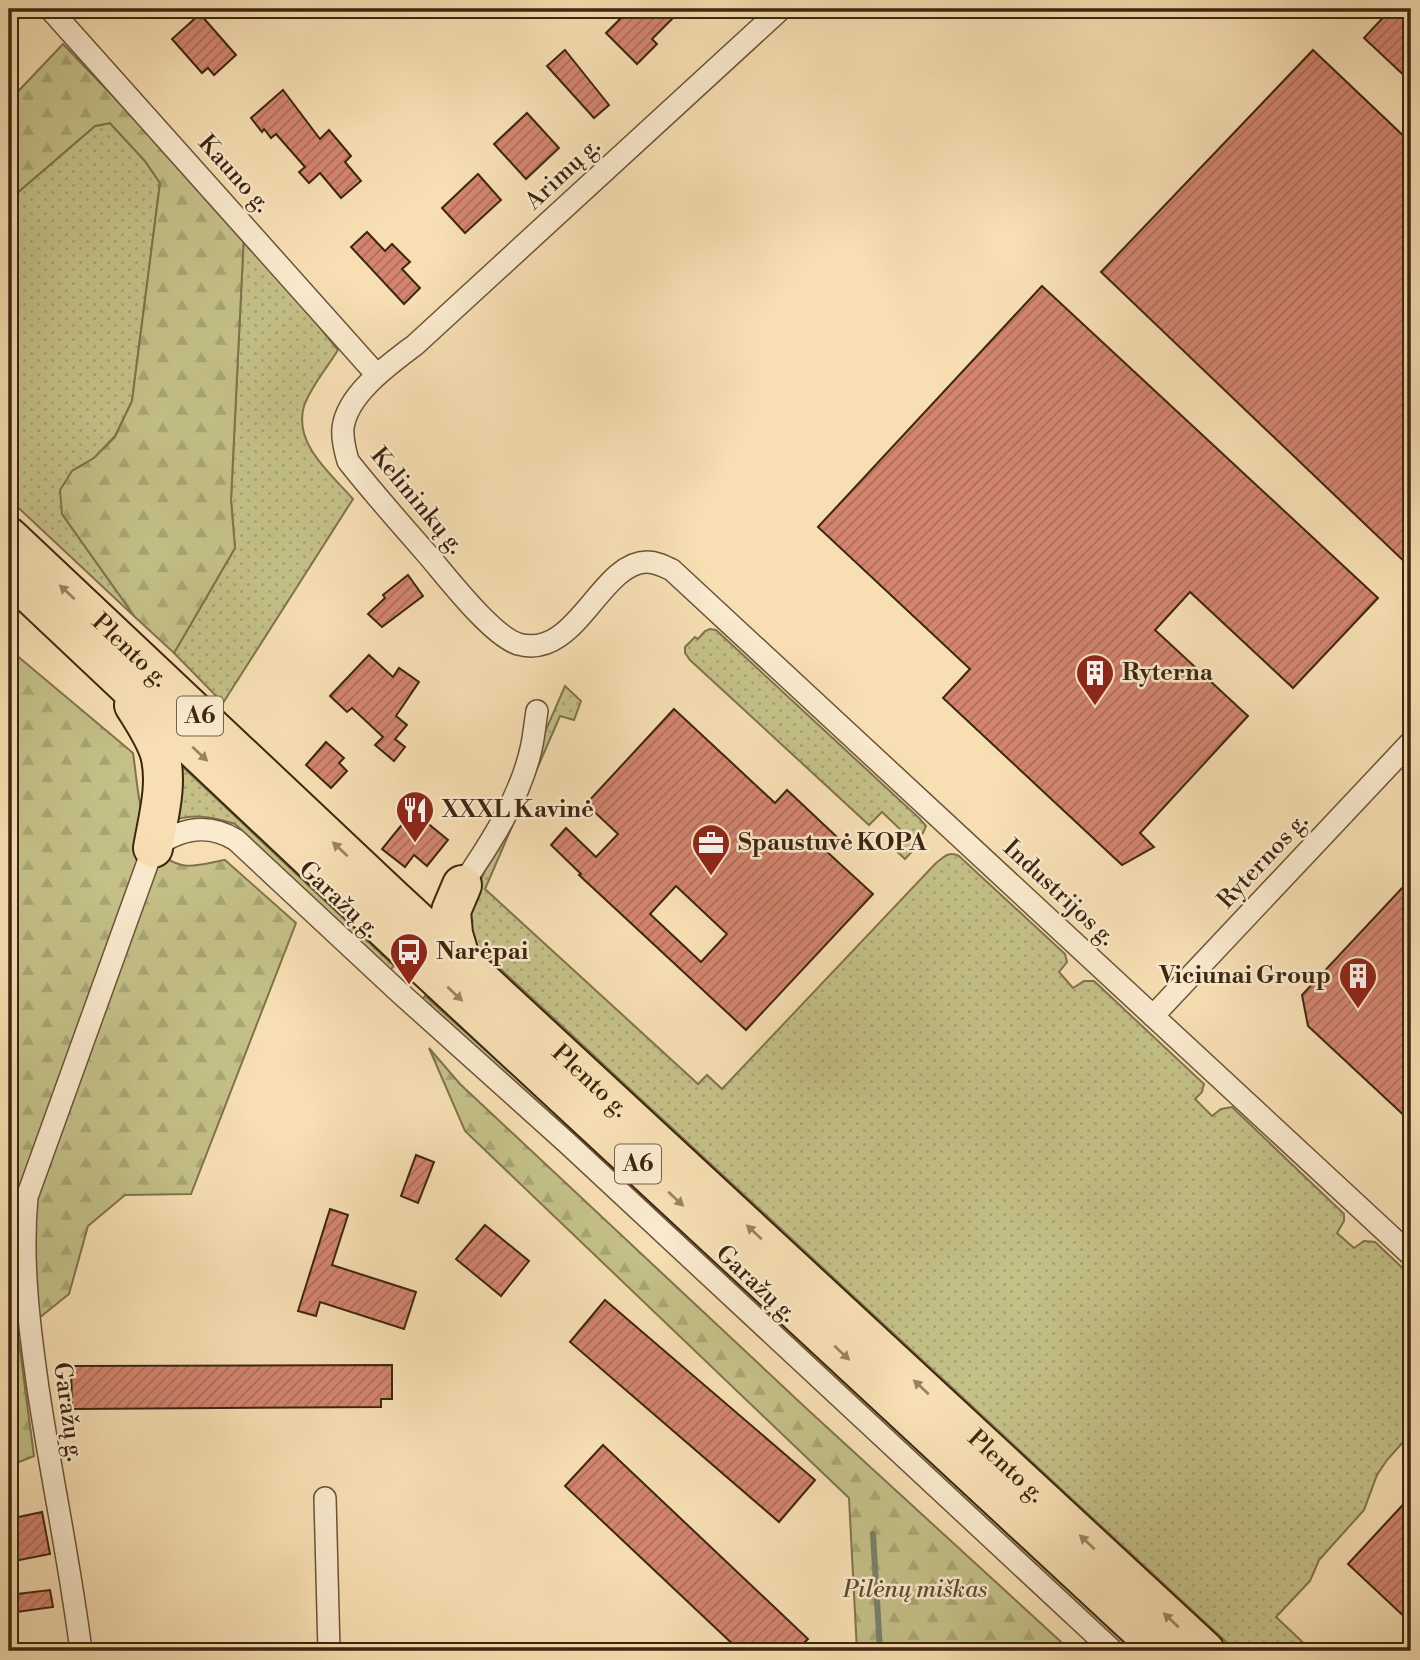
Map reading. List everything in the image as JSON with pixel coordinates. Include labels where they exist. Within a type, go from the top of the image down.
[{"type":"highway","name":"Plento g.","points":[[9,537],[390,896],[1205,1651]]},
{"type":"highway","name":"Plento g.","points":[[9,574],[417,959],[1163,1651]]},
{"type":"highway","points":[[115,673],[151,733],[160,756],[163,781],[153,848]]},
{"type":"highway","points":[[390,896],[436,897],[462,885]]},
{"type":"highway","points":[[461,961],[453,934],[451,911],[462,885]]},
{"type":"street","name":"Kauno g.","points":[[50,9],[377,374]]},
{"type":"street","name":"Arimų g.","points":[[377,374],[415,345],[781,9]]},
{"type":"street","name":"Kelininkų g.","points":[[377,374],[347,414],[343,427],[348,461],[474,608],[516,643],[539,644],[566,631],[612,580],[630,567],[649,561],[672,570]]},
{"type":"street","name":"Industrijos g.","points":[[672,570],[1411,1255]]},
{"type":"street","points":[[462,885],[485,852],[520,784],[531,750],[537,711]]},
{"type":"street","name":"Ryternos g.","points":[[1153,1016],[1411,742]]},
{"type":"street","name":"Garažų g.","points":[[81,1651],[27,1316],[24,1229],[27,1197],[153,848],[169,836],[194,829],[215,830],[236,840],[566,1142],[1113,1651]]},
{"type":"street","points":[[325,1498],[329,1651]]},
{"type":"green space","points":[[63,44],[244,233],[231,500],[235,548],[174,653],[135,617],[62,514],[60,490],[72,471],[94,458],[115,437],[132,401],[160,183],[145,161],[110,123],[95,126],[9,200],[9,101]]},
{"type":"green space","points":[[110,123],[145,161],[160,183],[132,401],[115,436],[94,458],[72,471],[62,514],[135,617],[9,499],[9,200],[95,126]]},
{"type":"green space","points":[[244,233],[338,350],[311,391],[304,406],[302,420],[304,433],[316,457],[353,499],[223,703],[174,653],[235,548],[231,500]]},
{"type":"green space","points":[[710,629],[716,630],[926,826],[914,842],[918,845],[905,859],[892,847],[904,833],[882,812],[869,825],[690,660],[685,653],[685,647],[695,637],[698,639]]},
{"type":"green space","points":[[9,649],[133,753],[143,819],[157,848],[168,859],[187,866],[225,860],[296,923],[191,1194],[125,1195],[88,1226],[69,1294],[18,1335],[34,1456],[9,1466]]},
{"type":"green space","points":[[565,686],[581,701],[574,720],[560,716],[485,889],[698,1084],[707,1075],[722,1089],[936,863],[947,855],[956,855],[1065,954],[1067,962],[1059,972],[1073,988],[1084,981],[1094,981],[1204,1084],[1202,1092],[1195,1099],[1212,1116],[1221,1109],[1232,1107],[1344,1214],[1344,1221],[1337,1233],[1354,1248],[1364,1241],[1375,1242],[1411,1276],[1411,1433],[1377,1475],[1364,1510],[1319,1560],[1310,1581],[1276,1617],[1312,1651],[1236,1651],[466,937],[466,914]]},
{"type":"green space","points":[[168,753],[394,966],[390,970],[235,824],[202,817],[185,817],[168,822]]},
{"type":"green space","points":[[425,996],[633,1182],[1138,1651],[1126,1651],[421,1001]]},
{"type":"green space","name":"Pilėnų miškas","points":[[429,1048],[460,1084],[807,1409],[1071,1651],[857,1651],[849,1498],[465,1131]]},
{"type":"building","points":[[630,9],[682,9],[652,39],[657,44],[637,64],[606,33]]},
{"type":"building","points":[[1391,9],[1411,9],[1411,82],[1364,38]]},
{"type":"building","points":[[200,14],[236,55],[214,75],[208,68],[202,73],[172,39]]},
{"type":"building","points":[[565,50],[609,105],[594,118],[547,66]]},
{"type":"building","points":[[1313,50],[1411,143],[1411,568],[1101,272]]},
{"type":"building","points":[[283,90],[320,139],[329,130],[351,156],[345,162],[361,181],[341,198],[320,173],[309,183],[299,172],[305,167],[276,134],[271,138],[264,129],[262,132],[251,118]]},
{"type":"building","points":[[527,113],[559,148],[526,179],[494,144]]},
{"type":"building","points":[[478,174],[501,200],[465,233],[442,208]]},
{"type":"building","points":[[367,232],[385,251],[392,244],[410,262],[402,269],[420,288],[404,304],[351,247]]},
{"type":"building","points":[[1042,286],[1378,598],[1293,688],[1190,592],[1155,630],[1248,716],[1140,833],[1154,847],[1122,865],[943,698],[970,669],[818,527]]},
{"type":"building","points":[[408,575],[423,596],[382,627],[368,614],[385,598],[383,595]]},
{"type":"building","points":[[369,655],[393,677],[399,668],[419,682],[396,716],[407,725],[395,739],[405,747],[394,761],[375,745],[383,737],[352,708],[347,712],[330,696]]},
{"type":"building","points":[[674,709],[775,803],[787,790],[837,837],[825,850],[873,894],[746,1030],[579,875],[581,874],[551,845],[566,828],[596,857],[618,834],[586,804]],"holes":[[[676,886],[727,934],[701,962],[650,914]]]},
{"type":"building","points":[[326,742],[344,758],[339,763],[347,771],[331,788],[306,765]]},
{"type":"building","name":"XXXL Kavinė","points":[[404,822],[417,833],[426,822],[448,840],[427,866],[414,855],[405,867],[382,849]]},
{"type":"building","name":"Viciunai Group","points":[[1403,887],[1411,896],[1411,1122],[1308,1026],[1302,995]]},
{"type":"building","points":[[416,1155],[434,1162],[418,1203],[401,1196]]},
{"type":"building","points":[[330,1209],[348,1215],[332,1265],[416,1292],[404,1329],[320,1302],[316,1316],[298,1311]]},
{"type":"building","points":[[485,1225],[529,1261],[501,1296],[456,1259]]},
{"type":"building","points":[[605,1300],[815,1480],[779,1522],[570,1342]]},
{"type":"building","points":[[392,1365],[392,1399],[381,1399],[381,1407],[72,1409],[71,1366]]},
{"type":"building","points":[[603,1445],[808,1639],[796,1651],[740,1651],[565,1486]]},
{"type":"building","points":[[1411,1496],[1411,1623],[1348,1564]]},
{"type":"building","points":[[42,1512],[50,1554],[9,1562],[9,1519]]},
{"type":"building","points":[[50,1590],[53,1607],[9,1613],[9,1595]]},
{"type":"waterway","points":[[873,1534],[880,1651]]},
{"type":"place","name":"Ryterna","points":[[1095,707]]},
{"type":"place","name":"XXXL Kavinė","points":[[415,844]]},
{"type":"place","name":"Spaustuvė KOPA","points":[[711,877]]},
{"type":"place","name":"Narėpai","points":[[409,986]]},
{"type":"place","name":"Viciunai Group","points":[[1358,1010]]}]
